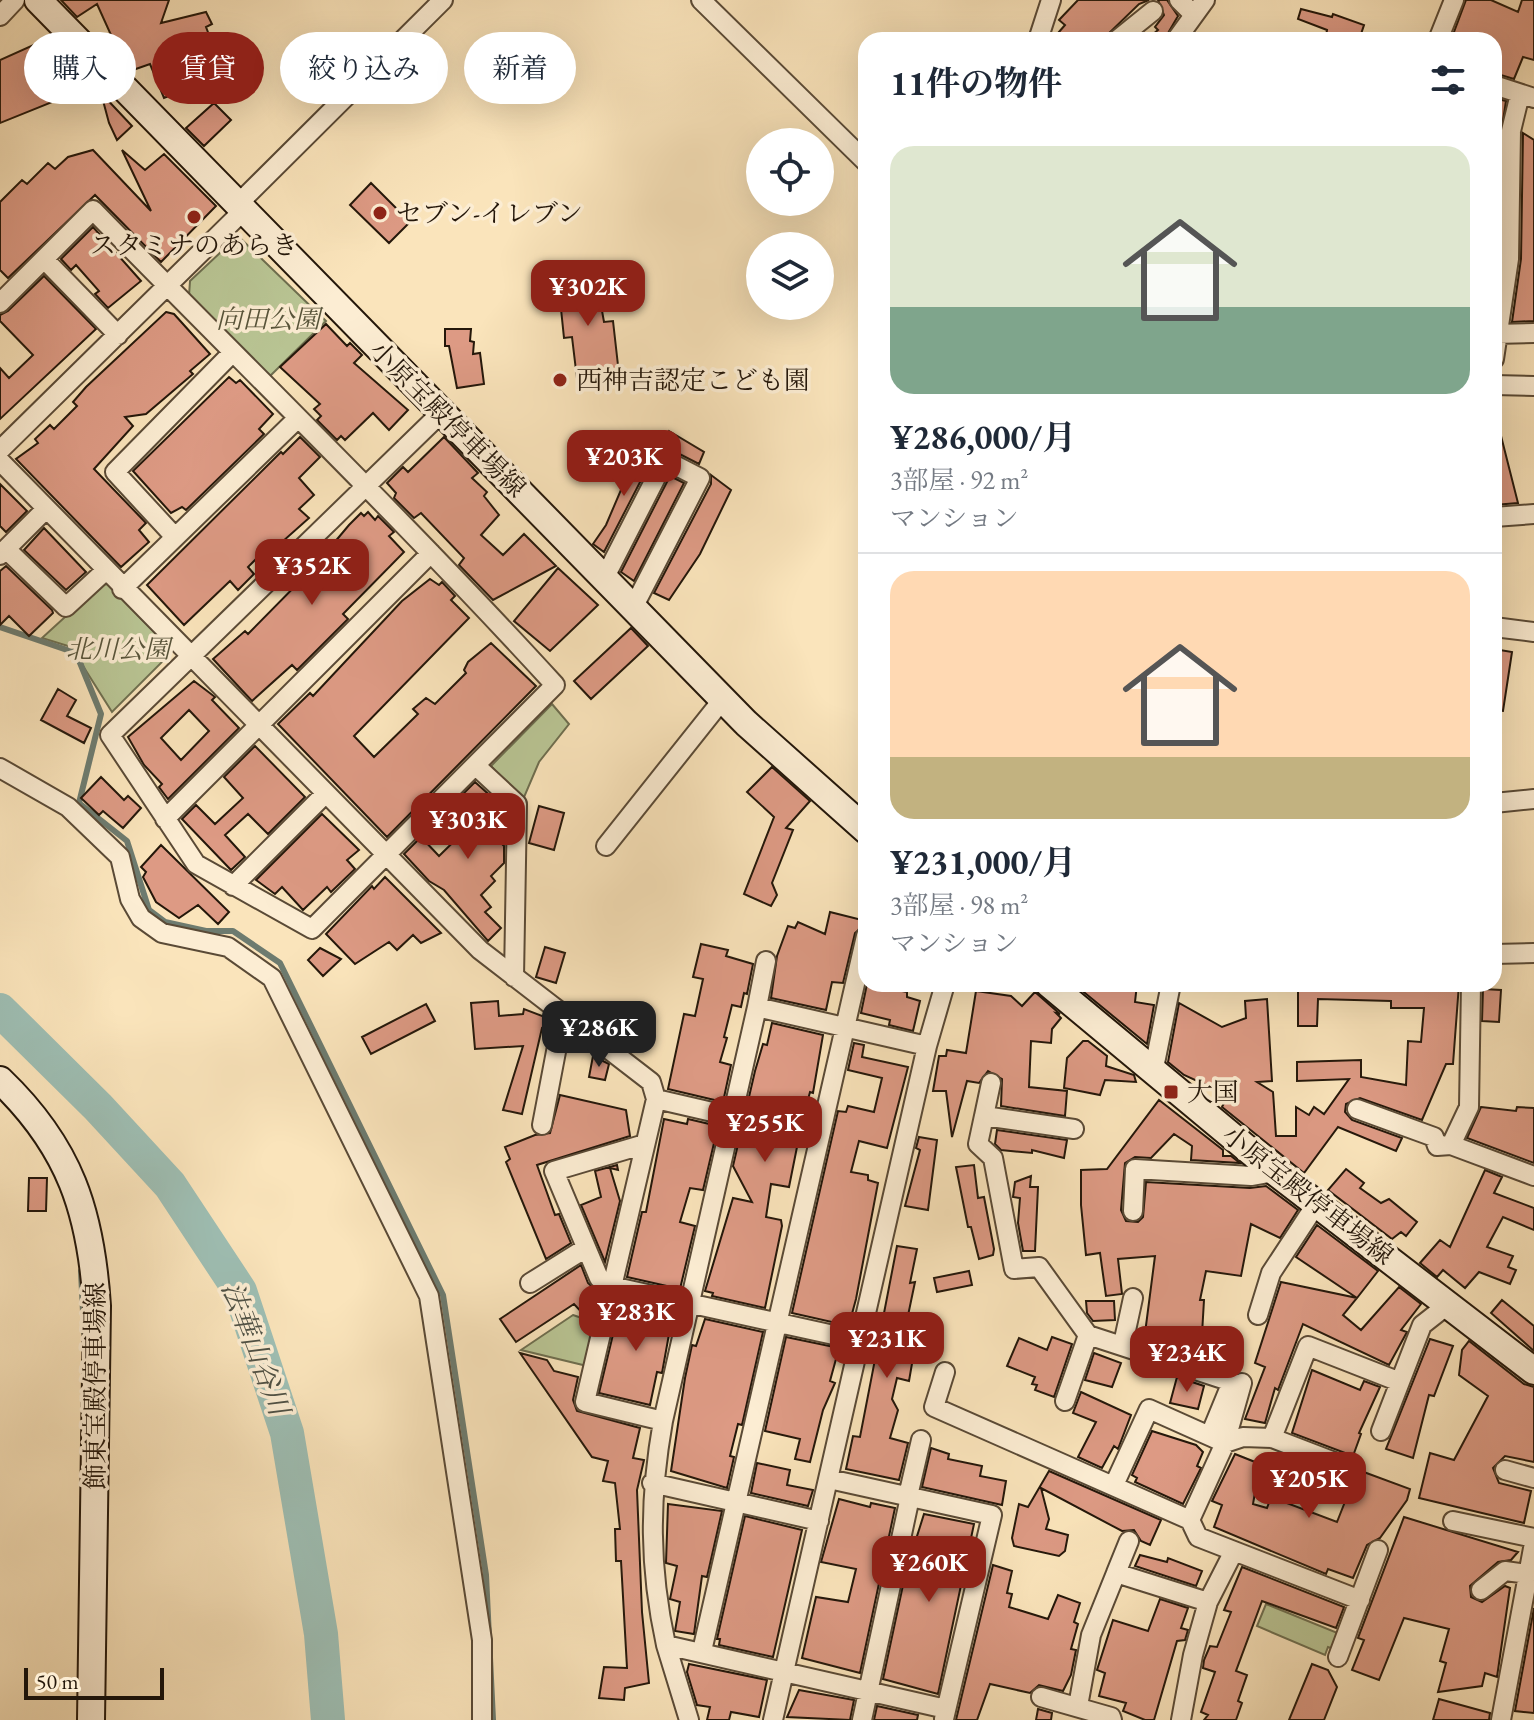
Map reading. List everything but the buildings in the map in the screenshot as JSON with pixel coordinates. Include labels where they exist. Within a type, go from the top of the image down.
[{"type":"main road","name":"小原宝殿停車場線","points":[[38,0],[71,32]]},
{"type":"main road","name":"小原宝殿停車場線","points":[[136,98],[723,699],[858,823]]},
{"type":"main road","name":"小原宝殿停車場線","points":[[1058,992],[1275,1172],[1450,1303],[1534,1371]]},
{"type":"main road","name":"飾東宝殿停車場線","points":[[0,1080],[38,1121],[68,1168],[80,1195],[94,1249],[97,1306],[91,1720]]},
{"type":"street","points":[[0,16],[15,0]]},
{"type":"street","points":[[0,450],[167,286],[443,0]]},
{"type":"street","points":[[701,0],[858,154]]},
{"type":"street","points":[[1041,32],[1051,0]]},
{"type":"street","points":[[1179,0],[1200,8],[1182,32]]},
{"type":"street","points":[[1441,32],[1454,0]]},
{"type":"street","points":[[1127,32],[1153,11]]},
{"type":"street","points":[[1502,88],[1527,96],[1511,131],[1509,259],[1502,299]]},
{"type":"street","points":[[0,303],[93,210],[363,486],[431,553],[555,685],[312,929],[196,864],[110,735],[363,486],[441,413]]},
{"type":"street","points":[[44,259],[118,335]]},
{"type":"street","points":[[1502,334],[1534,333]]},
{"type":"street","points":[[175,537],[115,472],[232,353]]},
{"type":"street","points":[[1502,385],[1534,386]]},
{"type":"street","points":[[122,589],[297,419]]},
{"type":"street","points":[[605,577],[665,460],[700,478],[633,608]]},
{"type":"street","points":[[0,461],[122,589],[480,950],[651,1082],[656,1099],[585,1402],[663,1421]]},
{"type":"street","points":[[46,509],[3,552],[66,607],[105,571]]},
{"type":"street","points":[[1502,516],[1534,514]]},
{"type":"street","points":[[165,819],[431,553]]},
{"type":"street","points":[[1502,628],[1534,632]]},
{"type":"street","points":[[606,846],[723,699]]},
{"type":"street","points":[[476,766],[517,804],[514,977]]},
{"type":"street","points":[[0,768],[68,807],[120,857],[130,899],[141,918],[162,933],[228,947],[272,978],[429,1296],[482,1640],[482,1720]]},
{"type":"street","points":[[233,886],[325,794]]},
{"type":"street","points":[[1502,802],[1534,799]]},
{"type":"street","points":[[1502,954],[1534,953]]},
{"type":"street","points":[[689,1720],[666,1645],[656,1590],[652,1483],[663,1421],[693,1303],[766,961]]},
{"type":"street","points":[[702,1651],[858,970]]},
{"type":"street","points":[[773,1720],[927,1046],[943,992]]},
{"type":"street","points":[[1153,1073],[1169,992]]},
{"type":"street","points":[[1451,1145],[1469,1107],[1471,992]]},
{"type":"street","points":[[757,1007],[927,1046]]},
{"type":"street","points":[[542,1125],[563,1015]]},
{"type":"street","points":[[991,1083],[978,1144],[993,1158],[1014,1269],[1039,1267],[1088,1335],[1232,1382],[1218,1438],[1190,1520]]},
{"type":"street","points":[[656,1099],[734,1117]]},
{"type":"street","points":[[1357,1109],[1434,1137],[1437,1146],[1451,1145],[1534,1176]]},
{"type":"street","points":[[984,1116],[1074,1129]]},
{"type":"street","points":[[645,1144],[554,1171],[599,1278],[611,1286],[861,1341]]},
{"type":"street","points":[[1133,1211],[1135,1169],[1251,1176],[1275,1172]]},
{"type":"street","points":[[1258,1315],[1271,1273],[1317,1203]]},
{"type":"street","points":[[530,1283],[586,1248]]},
{"type":"street","points":[[1123,1344],[1133,1298]]},
{"type":"street","points":[[1381,1431],[1422,1325],[1450,1303]]},
{"type":"street","points":[[1065,1401],[1088,1335]]},
{"type":"street","points":[[1272,1438],[1308,1346],[1400,1382]]},
{"type":"street","points":[[945,1372],[934,1407],[944,1418],[1114,1485],[1190,1520],[1198,1537],[1360,1600]]},
{"type":"street","points":[[1218,1438],[1243,1381]]},
{"type":"street","points":[[1114,1485],[1149,1409],[1218,1438],[1272,1438],[1350,1468]]},
{"type":"street","points":[[862,1720],[921,1440]]},
{"type":"street","points":[[1505,1470],[1534,1478]]},
{"type":"street","points":[[666,1645],[869,1691],[945,1714],[992,1515],[829,1479]]},
{"type":"street","points":[[652,1483],[819,1521]]},
{"type":"street","points":[[1453,1521],[1534,1540],[1501,1720]]},
{"type":"street","points":[[1078,1706],[1091,1635],[1129,1541]]},
{"type":"street","points":[[1338,1657],[1378,1550]]},
{"type":"street","points":[[1181,1720],[1193,1655],[1208,1602],[1234,1551]]},
{"type":"street","points":[[1481,1590],[1505,1571],[1528,1574]]},
{"type":"street","points":[[1116,1573],[1208,1602]]},
{"type":"street","points":[[1041,1697],[1078,1706],[1112,1720]]},
{"type":"green space","name":"向田公園","points":[[238,236],[326,321],[269,377],[189,296],[190,281]]},
{"type":"green space","name":"北川公園","points":[[107,584],[168,646],[169,655],[112,712],[83,666],[78,649],[42,638],[100,585]]},
{"type":"green space","points":[[552,704],[569,724],[539,762],[522,802],[491,766]]},
{"type":"green space","points":[[573,1315],[596,1323],[587,1366],[521,1350]]},
{"type":"green space","points":[[1266,1604],[1340,1634],[1334,1649],[1328,1647],[1325,1655],[1257,1626]]},
{"type":"waterway","points":[[0,627],[76,653],[101,714],[79,803],[127,841],[149,910],[165,922],[206,931],[233,931],[280,963],[443,1295],[486,1575],[493,1720]]},
{"type":"waterway","name":"法華山谷川","points":[[0,1010],[98,1107],[170,1185],[240,1291],[287,1433],[321,1634],[328,1720]]},
{"type":"waterway","points":[[81,1271],[84,1332]]},
{"type":"place","name":"セブン-イレブン","points":[[380,213]]},
{"type":"place","name":"スタミナのあらき","points":[[194,217]]},
{"type":"place","name":"西神吉認定こども園","points":[[560,380]]},
{"type":"place","name":"大国","points":[[1171,1092]]}]
